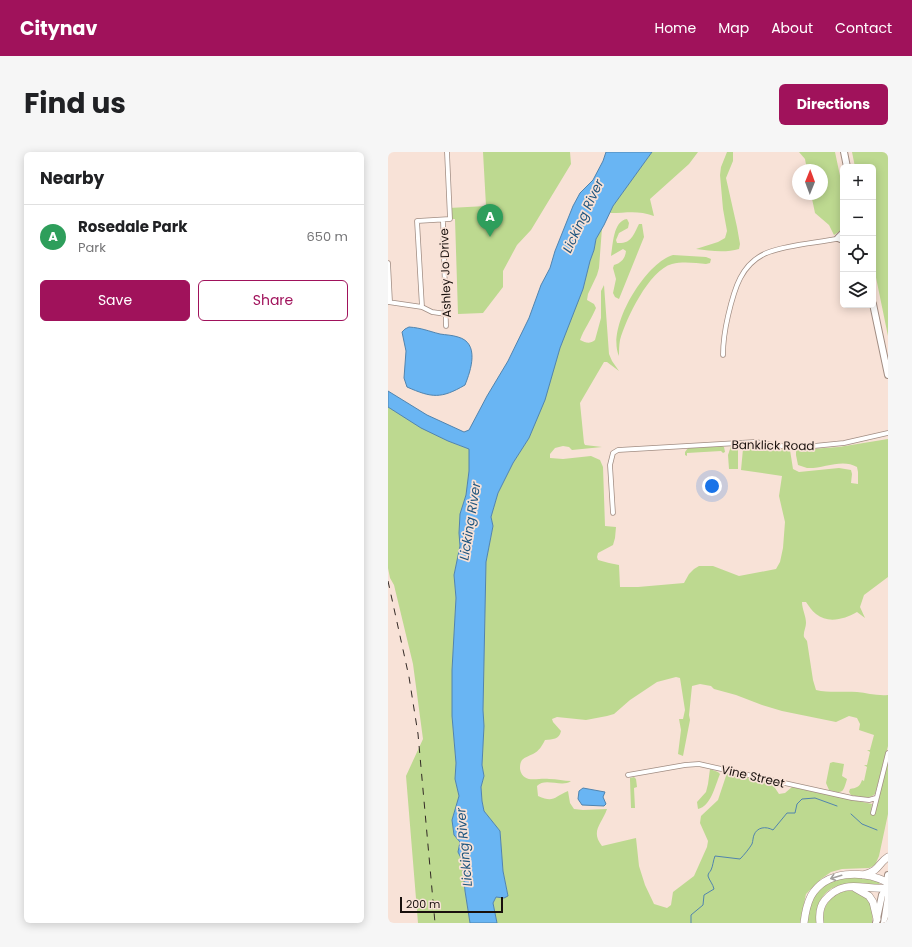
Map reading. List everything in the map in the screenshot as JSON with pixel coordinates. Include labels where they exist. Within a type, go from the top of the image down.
[{"type":"highway","points":[[804,923],[809,900],[816,888],[828,879],[841,875],[869,874],[876,870],[888,857]]},
{"type":"highway","points":[[820,923],[820,910],[823,902],[829,895],[838,889],[851,886],[878,889],[887,882],[875,877],[861,875]]},
{"type":"highway","points":[[851,886],[869,896],[873,902],[877,921]]},
{"type":"main road","points":[[844,152],[846,164]]},
{"type":"main road","points":[[874,308],[888,374]]},
{"type":"main road","points":[[877,921],[882,896],[887,882]]},
{"type":"main road","points":[[884,923],[888,897],[887,882]]},
{"type":"street","points":[[422,307],[417,221],[450,219],[447,152]]},
{"type":"street","name":"Ashley Jo Drive","points":[[443,220],[446,326]]},
{"type":"street","points":[[723,355],[723,340],[732,298],[737,283],[745,269],[768,252],[840,238]]},
{"type":"street","points":[[388,263],[389,302],[422,307],[432,312],[446,314]]},
{"type":"street","name":"Banklick Road","points":[[613,513],[610,465],[615,451],[755,442],[788,447],[804,447],[844,443],[888,433]]},
{"type":"street","points":[[872,813],[888,753]]},
{"type":"street","name":"Vine Street","points":[[628,775],[685,764],[699,764],[852,798],[869,800],[876,798]]},
{"type":"green space","points":[[483,152],[570,152],[571,164],[531,230],[517,245],[503,271],[503,287],[483,313],[458,314],[455,219],[450,219],[449,208],[486,206]]},
{"type":"green space","points":[[652,152],[698,152],[689,164],[650,199],[654,216],[638,212],[610,213],[613,206]]},
{"type":"green space","points":[[727,152],[733,152],[733,161],[726,178],[737,227],[740,244],[739,249],[712,251],[696,249],[718,242],[725,238],[727,231],[723,209],[720,175],[721,167]]},
{"type":"green space","points":[[799,152],[835,152],[840,176],[840,231],[834,235],[829,225],[815,213],[812,200],[828,200],[828,164],[806,164],[805,159]]},
{"type":"green space","points":[[852,152],[888,152],[888,336],[876,278],[876,164],[854,164]]},
{"type":"green space","points":[[627,219],[629,223],[628,228],[619,233],[616,240],[617,243],[629,241],[639,224],[642,224],[644,237],[619,299],[615,297],[613,293],[616,279],[613,268],[614,265],[622,260],[626,251],[623,249],[611,256],[616,229],[622,221]]},
{"type":"green space","points":[[602,228],[599,268],[587,300],[594,304],[596,308],[580,340],[588,343],[595,340],[601,318],[601,291],[604,285],[609,354],[619,371],[607,362],[604,362],[580,403],[585,445],[602,447],[572,450],[569,447],[563,446],[555,448],[550,454],[550,458],[563,459],[591,456],[600,460],[603,467],[605,526],[616,527],[613,545],[598,553],[598,560],[619,565],[620,587],[684,583],[689,574],[699,566],[713,566],[739,576],[776,569],[780,562],[783,548],[785,522],[779,496],[782,476],[741,470],[743,449],[747,444],[790,450],[793,469],[799,472],[839,468],[851,470],[851,483],[858,484],[857,467],[851,464],[839,464],[807,468],[798,465],[796,450],[839,447],[888,439],[888,577],[864,595],[860,607],[865,618],[857,612],[847,617],[831,620],[826,619],[815,613],[806,602],[802,602],[806,623],[804,637],[807,641],[816,690],[888,695],[888,746],[875,794],[869,797],[851,795],[849,792],[850,789],[858,787],[862,780],[864,781],[867,767],[864,765],[867,765],[870,752],[867,750],[870,750],[874,735],[859,730],[860,724],[857,718],[849,716],[836,722],[782,711],[714,689],[711,686],[700,684],[692,686],[689,715],[690,720],[683,756],[678,754],[681,730],[679,719],[683,719],[685,710],[680,678],[676,677],[657,682],[630,700],[614,714],[586,720],[557,717],[552,719],[561,731],[559,736],[545,740],[537,751],[522,760],[520,763],[520,769],[524,777],[528,779],[571,781],[567,783],[540,783],[537,786],[538,796],[551,799],[568,791],[570,803],[574,809],[607,809],[597,832],[597,836],[602,846],[636,838],[639,866],[645,885],[654,904],[667,908],[671,905],[673,892],[694,876],[707,847],[708,841],[700,823],[701,816],[718,800],[727,773],[771,782],[779,794],[785,793],[792,787],[872,804],[871,812],[875,813],[888,762],[888,814],[879,856],[875,865],[869,868],[842,869],[831,872],[821,879],[806,894],[800,923],[497,923],[493,903],[496,897],[504,898],[508,896],[503,871],[500,831],[484,811],[481,787],[484,776],[482,765],[484,726],[486,562],[493,526],[491,517],[498,493],[513,463],[529,438],[569,322],[583,289],[596,239]]},
{"type":"green space","points":[[673,255],[706,257],[711,259],[710,263],[706,264],[685,262],[672,264],[663,268],[655,275],[640,296],[627,320],[620,340],[619,356],[616,344],[618,330],[623,314],[631,298],[640,283],[651,270],[662,260]]},
{"type":"green space","points":[[388,407],[437,436],[469,449],[469,471],[466,495],[460,514],[460,546],[454,575],[456,598],[452,670],[452,716],[456,763],[455,779],[459,796],[452,820],[454,835],[460,842],[458,852],[462,860],[470,923],[418,923],[406,776],[423,739],[413,664],[394,585],[390,578],[388,568]]},
{"type":"green space","points":[[731,446],[738,448],[738,469],[729,469],[728,455]]},
{"type":"green space","points":[[724,447],[725,452],[723,453],[721,451],[687,453],[687,456],[685,455],[688,448]]},
{"type":"green space","points":[[833,762],[844,764],[842,776],[847,779],[843,790],[840,792],[829,790],[826,783],[830,763]]},
{"type":"green space","points":[[710,769],[720,774],[709,800],[698,809],[697,802],[706,792]]},
{"type":"green space","points":[[634,777],[636,779],[637,787],[634,788],[635,808],[631,808],[630,778]]},
{"type":"green space","points":[[858,877],[880,881],[879,886],[847,884],[833,888],[826,892],[817,907],[817,923],[806,923],[809,905],[820,889],[835,878]]},
{"type":"green space","points":[[845,891],[859,892],[868,899],[872,909],[872,923],[823,923],[825,907],[831,899],[839,893]]},
{"type":"water","name":"Licking River","points":[[606,152],[652,152],[613,206],[596,239],[583,289],[560,348],[545,400],[529,438],[513,463],[498,493],[491,517],[493,526],[486,562],[484,726],[482,765],[484,776],[481,787],[484,811],[500,831],[503,871],[508,896],[504,898],[496,897],[493,903],[497,923],[470,923],[462,860],[458,852],[460,842],[454,835],[452,820],[459,796],[455,779],[456,763],[452,716],[452,670],[456,598],[454,575],[460,546],[460,514],[466,495],[469,471],[469,449],[421,428],[388,407],[388,391],[427,415],[464,432],[469,430],[508,361],[529,318],[541,285],[550,268],[555,251],[573,206],[580,193],[593,180]]},
{"type":"water","points":[[409,327],[456,336],[465,340],[469,345],[472,358],[470,372],[465,385],[457,390],[443,395],[430,395],[407,387],[404,378],[406,351],[402,332]]},
{"type":"water","points":[[583,788],[605,792],[603,797],[606,804],[604,806],[582,805],[578,799],[579,791]]},
{"type":"waterway","points":[[691,923],[691,915],[703,905],[704,895],[714,889],[708,876],[715,856],[740,859],[752,844],[755,832],[757,830],[765,828],[773,830],[787,813],[795,813],[797,804],[802,799],[815,798],[837,806]]},
{"type":"waterway","points":[[851,814],[862,824],[877,830]]},
{"type":"railway","points":[[388,581],[409,677],[418,734],[435,923]]},
{"type":"place","name":"Rosedale Park","points":[[490,237]]}]
